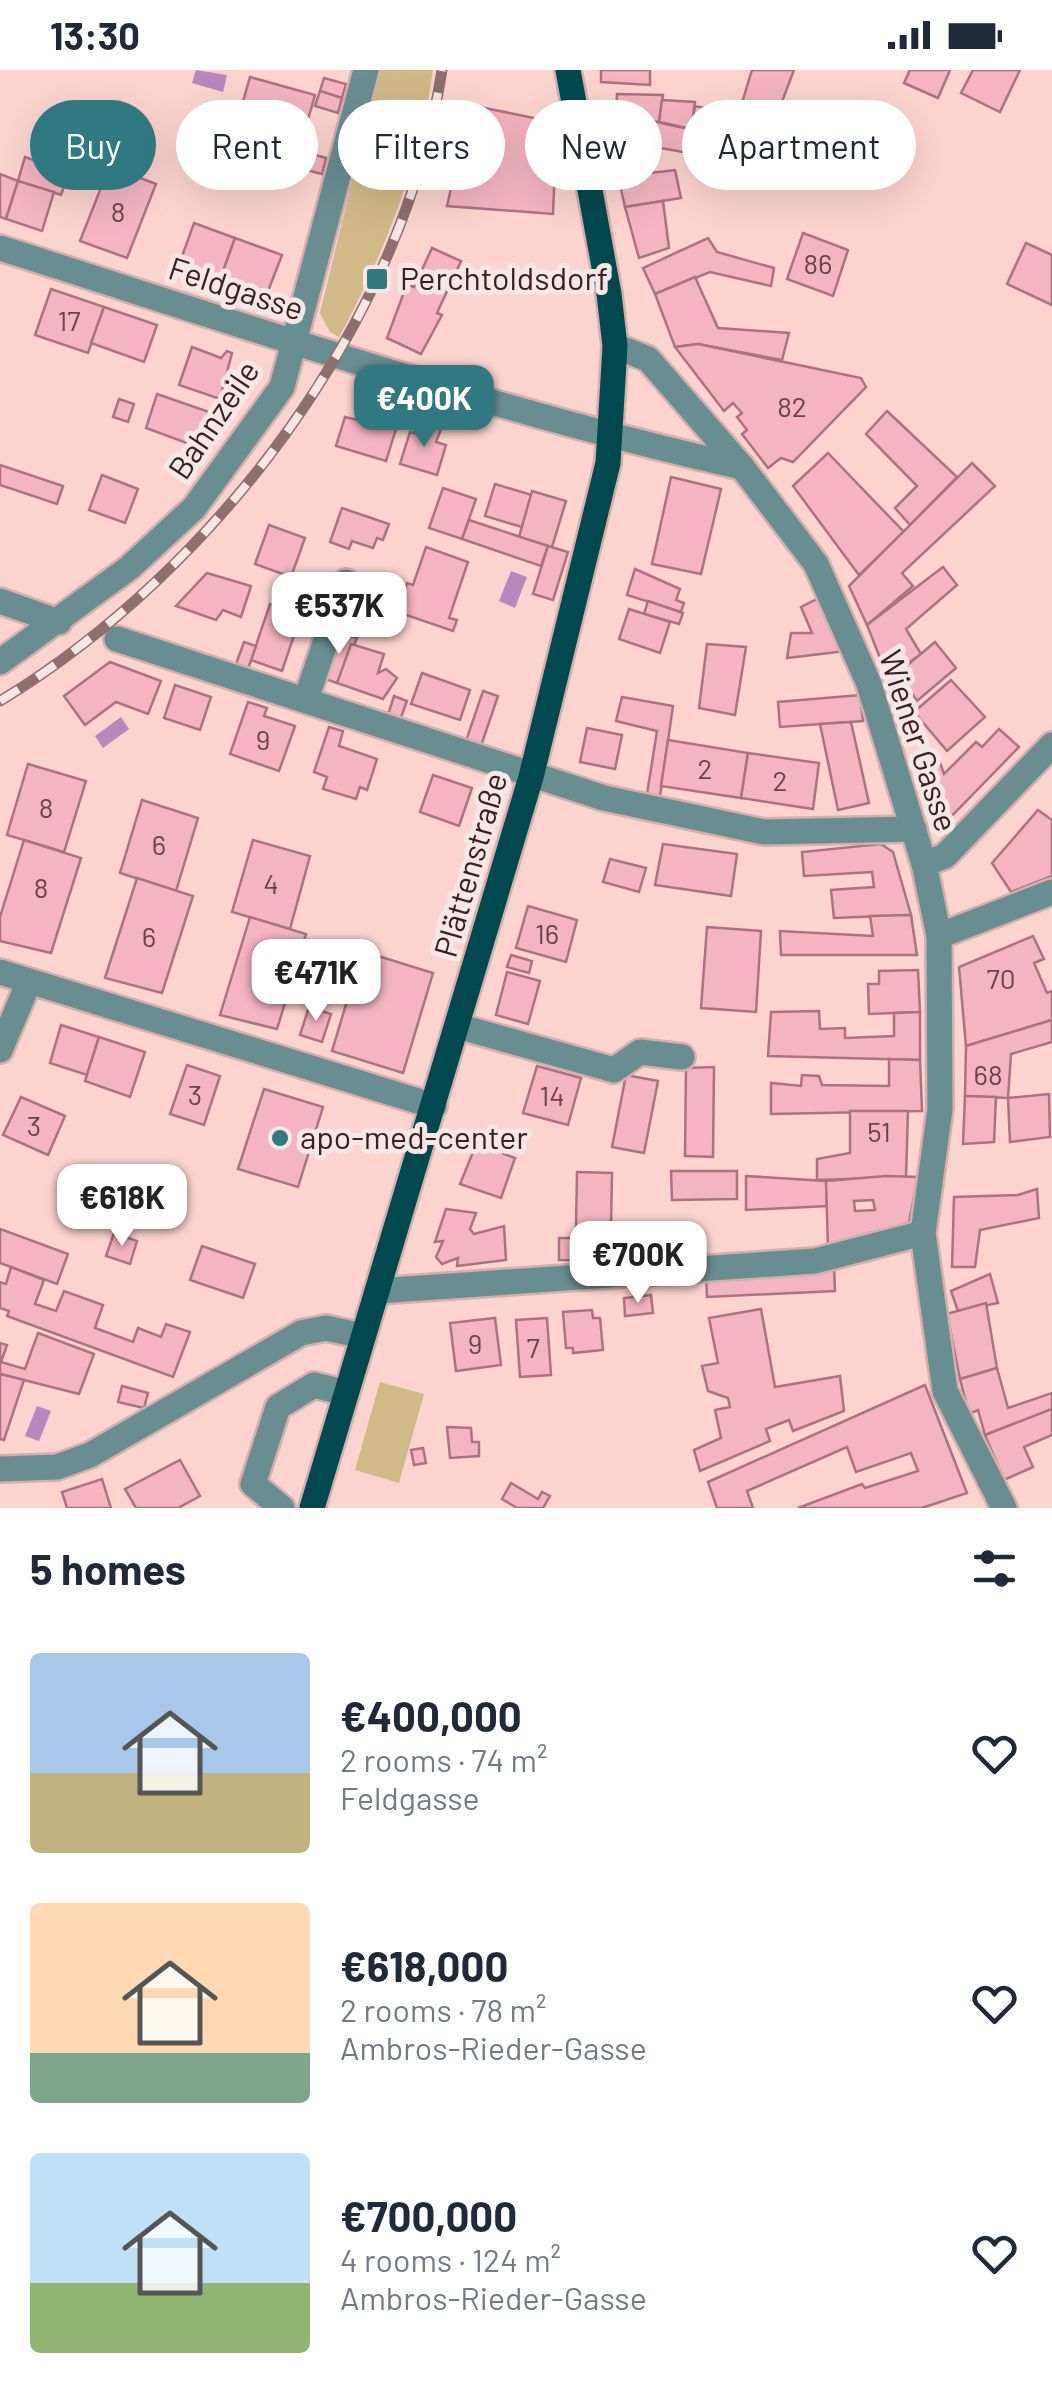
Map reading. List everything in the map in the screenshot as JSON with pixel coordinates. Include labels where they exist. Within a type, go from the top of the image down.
[{"type":"main road","points":[[568,70],[610,294],[614,346]]},
{"type":"main road","name":"Plättenstraße","points":[[312,1508],[531,777],[582,581],[611,437],[614,346]]},
{"type":"street","name":"Bahnzeile","points":[[0,662],[59,622],[194,508],[282,386],[366,70]]},
{"type":"street","name":"Feldgasse","points":[[0,248],[611,437],[742,467]]},
{"type":"street","name":"Wiener Gasse","points":[[614,346],[648,359],[742,467],[816,564],[869,684],[924,864],[938,936],[940,1109],[923,1234],[944,1390],[1004,1508]]},
{"type":"street","points":[[306,698],[346,582]]},
{"type":"street","points":[[0,601],[59,622]]},
{"type":"street","points":[[117,639],[604,798],[764,832],[914,829]]},
{"type":"street","points":[[924,864],[944,856],[1052,744]]},
{"type":"street","points":[[938,936],[1052,892]]},
{"type":"street","points":[[0,972],[434,1106]]},
{"type":"street","points":[[0,1050],[30,982]]},
{"type":"street","points":[[457,1026],[614,1070],[640,1052],[682,1057]]},
{"type":"street","points":[[377,1291],[816,1261],[923,1234]]},
{"type":"street","points":[[0,1469],[56,1466],[90,1455],[136,1432],[300,1333],[326,1328],[363,1336]]},
{"type":"street","points":[[282,1508],[252,1484],[278,1407],[314,1386],[346,1393]]},
{"type":"shaded area","points":[[196,70],[227,75],[223,92],[192,83]]},
{"type":"shaded area","points":[[379,70],[433,70],[428,100],[372,100]]},
{"type":"shaded area","points":[[350,190],[404,190],[371,273],[339,337],[330,332],[320,313]]},
{"type":"shaded area","points":[[511,571],[527,577],[515,608],[499,601]]},
{"type":"shaded area","points":[[121,717],[129,729],[103,748],[95,736]]},
{"type":"shaded area","points":[[380,1382],[424,1394],[399,1483],[355,1470]]},
{"type":"shaded area","points":[[37,1406],[51,1411],[39,1441],[25,1436]]},
{"type":"building","points":[[601,70],[650,70],[650,85],[601,82]]},
{"type":"building","points":[[752,70],[794,70],[783,100],[743,100]]},
{"type":"building","points":[[910,70],[950,70],[938,98],[904,83]]},
{"type":"building","points":[[973,70],[1020,70],[1000,112],[961,93]]},
{"type":"building","points":[[250,77],[315,95],[314,100],[243,100]]},
{"type":"building","points":[[324,78],[346,84],[342,98],[320,91]]},
{"type":"building","points":[[320,91],[342,98],[338,100],[338,113],[318,107]]},
{"type":"building","points":[[617,94],[663,95],[662,102],[617,100]]},
{"type":"building","points":[[662,100],[682,101],[682,127],[662,123]]},
{"type":"building","points":[[505,112],[525,116],[525,190],[554,190],[553,214],[447,206],[451,190],[505,190]]},
{"type":"building","points":[[662,123],[682,128],[682,152],[662,148]]},
{"type":"building","points":[[318,156],[326,158],[322,174],[318,173]]},
{"type":"building","points":[[25,157],[30,159],[30,185],[18,181]]},
{"type":"building","points":[[675,170],[681,198],[625,207],[621,190],[662,190],[662,172]]},
{"type":"building","points":[[0,174],[18,181],[6,219],[0,217]]},
{"type":"building","points":[[18,181],[30,185],[30,190],[54,192],[42,231],[6,219]]},
{"type":"building","points":[[100,190],[154,190],[127,258],[80,241]]},
{"type":"building","points":[[663,201],[669,248],[639,258],[625,207]]},
{"type":"building","points":[[194,223],[235,238],[221,277],[180,262]]},
{"type":"building","points":[[803,233],[848,250],[833,296],[787,279]]},
{"type":"building","points":[[235,238],[282,255],[267,294],[221,277]]},
{"type":"building","points":[[708,238],[717,252],[774,268],[771,286],[710,272],[655,294],[643,268]]},
{"type":"building","points":[[1026,243],[1052,255],[1052,305],[1007,284]]},
{"type":"building","points":[[432,248],[461,261],[437,313],[442,315],[421,354],[387,338],[407,284],[414,287]]},
{"type":"building","points":[[695,277],[718,328],[789,333],[782,360],[698,344],[675,347],[655,294]]},
{"type":"building","points":[[51,289],[104,307],[88,353],[35,335]]},
{"type":"building","points":[[104,307],[157,325],[144,362],[91,343]]},
{"type":"building","points":[[698,344],[861,378],[866,387],[793,462],[781,458],[768,468],[742,434],[747,430],[737,417],[742,413],[733,403],[724,411],[675,347]]},
{"type":"building","points":[[192,347],[221,358],[227,351],[232,353],[220,399],[179,385]]},
{"type":"building","points":[[157,394],[212,413],[200,448],[146,428]]},
{"type":"building","points":[[119,399],[134,404],[128,422],[113,417]]},
{"type":"building","points":[[395,399],[406,402],[400,423],[389,420]]},
{"type":"building","points":[[887,411],[957,477],[910,525],[895,508],[917,486],[866,434]]},
{"type":"building","points":[[345,417],[396,429],[386,461],[336,446]]},
{"type":"building","points":[[421,423],[441,429],[436,442],[446,445],[437,475],[400,464],[410,432],[418,434]]},
{"type":"building","points":[[828,453],[904,532],[859,575],[793,486]]},
{"type":"building","points":[[972,463],[995,486],[902,573],[913,586],[867,625],[849,586]]},
{"type":"building","points":[[0,465],[63,486],[57,504],[0,485]]},
{"type":"building","points":[[102,475],[138,489],[125,523],[89,510]]},
{"type":"building","points":[[671,477],[721,489],[701,574],[652,564]]},
{"type":"building","points":[[495,484],[532,495],[522,527],[485,516]]},
{"type":"building","points":[[443,488],[476,499],[462,539],[429,528]]},
{"type":"building","points":[[532,491],[566,501],[552,547],[519,537]]},
{"type":"building","points":[[342,508],[389,524],[383,540],[377,538],[373,548],[352,541],[349,549],[330,542]]},
{"type":"building","points":[[469,520],[548,546],[541,566],[462,539]]},
{"type":"building","points":[[269,525],[305,538],[291,577],[255,564]]},
{"type":"building","points":[[548,546],[568,552],[553,600],[533,594]]},
{"type":"building","points":[[426,547],[468,562],[449,618],[457,620],[453,631],[392,610],[389,621],[367,613],[377,585],[403,594],[407,583],[413,585]]},
{"type":"building","points":[[943,567],[957,585],[906,629],[921,654],[888,678],[867,625]]},
{"type":"building","points":[[635,569],[680,589],[676,600],[684,603],[681,612],[627,595]]},
{"type":"building","points":[[207,573],[251,586],[241,617],[223,610],[216,620],[176,606]]},
{"type":"building","points":[[821,597],[846,651],[787,658],[791,633],[812,633],[801,607]]},
{"type":"building","points":[[648,601],[683,613],[679,624],[644,614]]},
{"type":"building","points":[[270,604],[301,615],[282,671],[251,660]]},
{"type":"building","points":[[629,609],[670,622],[660,653],[619,639]]},
{"type":"building","points":[[338,632],[357,638],[337,683],[322,678]]},
{"type":"building","points":[[244,642],[256,646],[248,669],[236,664]]},
{"type":"building","points":[[935,642],[956,668],[917,701],[898,673]]},
{"type":"building","points":[[351,644],[384,654],[378,673],[386,669],[397,678],[383,699],[337,683]]},
{"type":"building","points":[[707,644],[746,647],[735,715],[699,708]]},
{"type":"building","points":[[110,662],[161,681],[148,714],[116,702],[85,725],[64,696]]},
{"type":"building","points":[[422,673],[470,690],[460,720],[411,704]]},
{"type":"building","points":[[951,680],[985,717],[947,751],[914,712]]},
{"type":"building","points":[[175,685],[211,697],[200,730],[164,718]]},
{"type":"building","points":[[483,691],[498,696],[481,746],[466,741]]},
{"type":"building","points":[[860,695],[863,721],[780,727],[778,702]]},
{"type":"building","points":[[394,696],[407,701],[400,720],[388,715]]},
{"type":"building","points":[[622,697],[673,706],[660,796],[647,794],[657,731],[616,721]]},
{"type":"building","points":[[248,702],[267,708],[264,716],[295,726],[279,771],[230,754]]},
{"type":"building","points":[[851,722],[869,803],[838,810],[820,724]]},
{"type":"building","points":[[329,727],[343,731],[339,746],[377,759],[367,790],[360,787],[356,799],[323,789],[327,777],[314,772]]},
{"type":"building","points":[[587,728],[622,735],[615,769],[580,762]]},
{"type":"building","points":[[999,729],[1019,747],[941,827],[932,823],[917,770],[938,757],[944,774],[976,742],[982,747]]},
{"type":"building","points":[[668,740],[748,753],[741,798],[661,786]]},
{"type":"building","points":[[748,753],[819,763],[813,809],[741,798]]},
{"type":"building","points":[[28,764],[86,781],[64,852],[7,835]]},
{"type":"building","points":[[433,775],[472,788],[459,826],[420,812]]},
{"type":"building","points":[[142,800],[198,818],[176,891],[120,873]]},
{"type":"building","points":[[1038,810],[1052,820],[1052,876],[1011,892],[992,863]]},
{"type":"building","points":[[24,840],[81,858],[51,953],[0,941],[0,917]]},
{"type":"building","points":[[253,840],[310,856],[290,929],[232,912]]},
{"type":"building","points":[[663,844],[737,854],[731,896],[655,885]]},
{"type":"building","points":[[881,844],[893,852],[911,915],[834,918],[831,890],[874,887],[872,872],[804,876],[802,852]]},
{"type":"building","points":[[610,859],[646,868],[639,892],[603,882]]},
{"type":"building","points":[[137,878],[193,896],[162,993],[105,978]]},
{"type":"building","points":[[528,906],[577,920],[566,962],[516,948]]},
{"type":"building","points":[[911,915],[917,955],[781,955],[780,931],[873,936],[870,916]]},
{"type":"building","points":[[250,917],[306,934],[277,1029],[220,1015]]},
{"type":"building","points":[[707,927],[761,931],[756,1012],[701,1008]]},
{"type":"building","points":[[1033,936],[1044,959],[1034,963],[1047,993],[1052,991],[1052,1020],[966,1046],[959,967]]},
{"type":"building","points":[[362,951],[433,973],[403,1073],[332,1051]]},
{"type":"building","points":[[511,955],[532,961],[529,973],[507,967]]},
{"type":"building","points":[[918,970],[920,1012],[869,1014],[868,984],[879,984],[879,971]]},
{"type":"building","points":[[507,972],[540,981],[528,1024],[496,1015]]},
{"type":"building","points":[[309,1007],[331,1014],[322,1042],[300,1035]]},
{"type":"building","points":[[819,1011],[820,1029],[845,1028],[845,1038],[894,1036],[894,1013],[920,1012],[920,1060],[768,1056],[771,1012]]},
{"type":"building","points":[[1052,1020],[1052,1042],[1011,1054],[1008,1098],[965,1096],[966,1046]]},
{"type":"building","points":[[61,1025],[99,1037],[87,1075],[50,1063]]},
{"type":"building","points":[[99,1037],[145,1052],[130,1097],[85,1081]]},
{"type":"building","points":[[889,1059],[920,1060],[922,1111],[771,1114],[771,1083],[801,1086],[802,1075],[819,1076],[822,1085],[889,1086]]},
{"type":"building","points":[[187,1065],[220,1076],[204,1125],[170,1114]]},
{"type":"building","points":[[537,1066],[581,1078],[568,1125],[523,1113]]},
{"type":"building","points":[[714,1067],[713,1157],[685,1156],[686,1068]]},
{"type":"building","points":[[626,1075],[658,1081],[644,1153],[612,1147]]},
{"type":"building","name":"apo-med-center","points":[[264,1089],[323,1107],[298,1187],[238,1169]]},
{"type":"building","points":[[1049,1094],[1050,1137],[1010,1142],[1008,1098]]},
{"type":"building","points":[[965,1096],[996,1097],[994,1142],[963,1144]]},
{"type":"building","points":[[21,1097],[65,1116],[48,1155],[3,1135]]},
{"type":"building","points":[[850,1111],[908,1111],[906,1177],[817,1180],[817,1159],[850,1153]]},
{"type":"building","points":[[482,1130],[509,1139],[504,1154],[515,1158],[501,1198],[460,1184]]},
{"type":"building","points":[[671,1171],[737,1171],[737,1199],[672,1200]]},
{"type":"building","points":[[577,1172],[612,1173],[611,1227],[576,1226]]},
{"type":"building","points":[[746,1176],[826,1181],[827,1206],[746,1210]]},
{"type":"building","points":[[918,1177],[907,1232],[828,1248],[826,1181]],"holes":[[[873,1200],[875,1210],[855,1211],[854,1201]]]},
{"type":"building","points":[[1037,1189],[1039,1218],[980,1230],[975,1267],[952,1267],[954,1197],[1018,1195]]},
{"type":"building","points":[[446,1209],[476,1213],[470,1229],[474,1234],[504,1226],[506,1260],[457,1266],[458,1258],[442,1264],[436,1257],[443,1241],[435,1242]]},
{"type":"building","points":[[0,1229],[68,1254],[57,1284],[0,1263]]},
{"type":"building","points":[[114,1233],[137,1241],[130,1264],[106,1256]]},
{"type":"building","points":[[559,1238],[640,1238],[640,1261],[559,1260]]},
{"type":"building","points":[[202,1246],[255,1264],[243,1298],[190,1280]]},
{"type":"building","points":[[11,1267],[44,1280],[35,1304],[56,1311],[64,1291],[103,1305],[95,1328],[133,1342],[138,1328],[161,1337],[166,1324],[190,1332],[173,1377],[7,1316],[9,1311],[0,1308],[0,1282],[6,1284]]},
{"type":"building","points":[[834,1267],[835,1291],[707,1297],[706,1273]]},
{"type":"building","points":[[990,1274],[998,1303],[958,1311],[951,1291]]},
{"type":"building","points":[[651,1295],[653,1313],[625,1316],[624,1298]]},
{"type":"building","points":[[986,1303],[997,1368],[960,1379],[947,1314]]},
{"type":"building","points":[[761,1309],[775,1387],[840,1376],[844,1411],[793,1431],[789,1420],[766,1429],[770,1441],[700,1471],[694,1450],[721,1438],[715,1410],[730,1407],[728,1398],[708,1391],[702,1366],[718,1363],[709,1318]]},
{"type":"building","points":[[592,1310],[593,1318],[600,1318],[603,1350],[573,1353],[573,1348],[566,1348],[563,1312]]},
{"type":"building","points":[[495,1318],[501,1365],[456,1371],[450,1323]]},
{"type":"building","points":[[547,1318],[551,1375],[520,1377],[516,1320]]},
{"type":"building","points":[[38,1333],[94,1354],[79,1394],[0,1374],[0,1343],[7,1345],[1,1362],[25,1369]]},
{"type":"building","points":[[997,1368],[1008,1408],[1052,1393],[1052,1409],[985,1435],[978,1410],[969,1414],[960,1379]]},
{"type":"building","points":[[0,1374],[24,1380],[4,1440],[0,1439]]},
{"type":"building","points":[[925,1385],[967,1493],[922,1508],[798,1508],[862,1484],[865,1488],[918,1471],[911,1453],[856,1472],[847,1447],[747,1491],[753,1508],[717,1508],[708,1482]]},
{"type":"building","points":[[122,1386],[148,1393],[144,1408],[118,1402]]},
{"type":"building","points":[[1052,1409],[1052,1435],[1024,1447],[1033,1467],[1004,1480],[985,1435]]},
{"type":"building","points":[[447,1427],[471,1428],[472,1442],[479,1442],[479,1456],[450,1458]]},
{"type":"building","points":[[423,1448],[426,1463],[414,1465],[411,1450]]},
{"type":"building","points":[[180,1460],[200,1496],[178,1508],[136,1508],[125,1489]]},
{"type":"building","points":[[102,1479],[111,1508],[67,1508],[62,1492]]},
{"type":"building","points":[[511,1483],[538,1499],[542,1492],[550,1496],[543,1508],[517,1508],[502,1499]]},
{"type":"railway","points":[[0,701],[79,647],[155,583],[224,510],[287,431],[342,346],[387,257],[421,164],[442,70]]},
{"type":"place","name":"Perchtoldsdorf","points":[[377,279]]},
{"type":"place","name":"apo-med-center","points":[[280,1138]]}]
